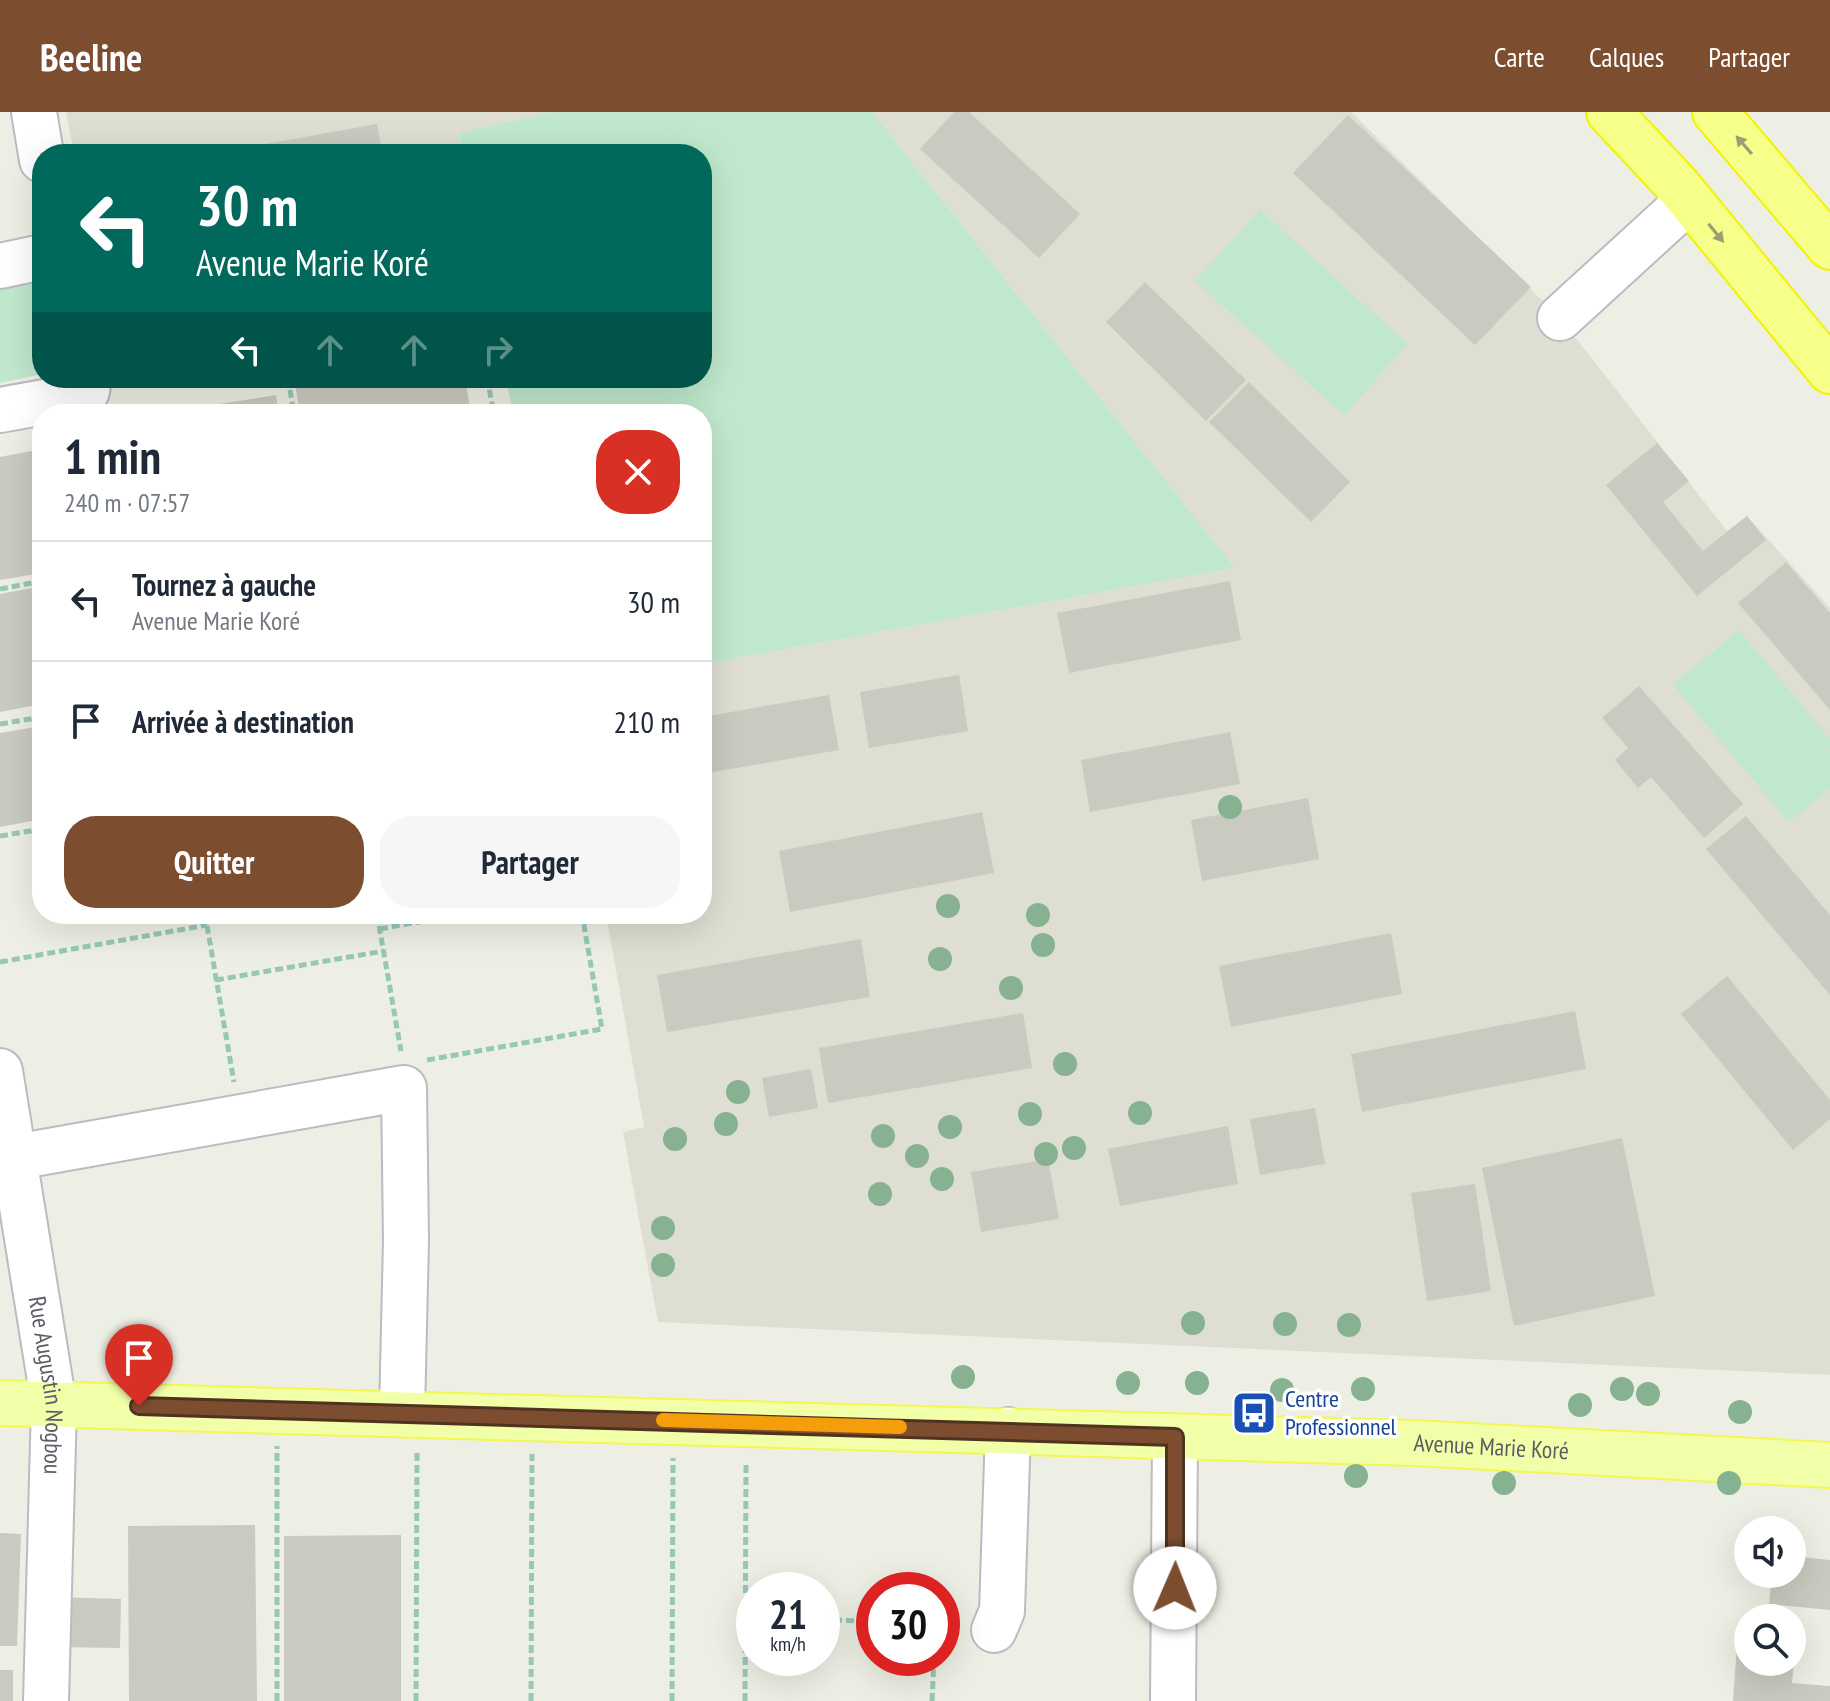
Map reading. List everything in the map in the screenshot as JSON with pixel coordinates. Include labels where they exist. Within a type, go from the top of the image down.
[{"type":"highway","points":[[1609,112],[1689,200],[1830,371]]},
{"type":"highway","points":[[1715,112],[1830,247]]},
{"type":"main road","name":"Avenue Marie Koré","points":[[0,1403],[747,1422],[1428,1444],[1830,1465]]},
{"type":"street","points":[[34,112],[39,144]]},
{"type":"street","points":[[1560,318],[1689,200]]},
{"type":"street","points":[[0,266],[32,259]]},
{"type":"street","points":[[33,404],[78,396],[87,388]]},
{"type":"street","points":[[0,410],[32,404]]},
{"type":"street","name":"Rue Augustin Nogbou","points":[[0,1071],[54,1405],[46,1701]]},
{"type":"street","points":[[16,1157],[404,1088],[409,1413]]},
{"type":"street","points":[[994,1630],[1002,1611],[1008,1430]]},
{"type":"street","points":[[1173,1701],[1175,1437]]},
{"type":"path","points":[[0,589],[32,583]]},
{"type":"path","points":[[0,724],[32,719]]},
{"type":"path","points":[[0,836],[32,831]]},
{"type":"path","points":[[379,924],[403,1065]]},
{"type":"path","points":[[380,929],[407,924]]},
{"type":"path","points":[[419,1062],[602,1029],[584,924]]},
{"type":"path","points":[[0,962],[207,925],[240,1117]]},
{"type":"path","points":[[216,980],[384,951]]},
{"type":"path","points":[[277,1701],[278,1410]]},
{"type":"path","points":[[409,1413],[416,1701]]},
{"type":"path","points":[[531,1701],[532,1416]]},
{"type":"path","points":[[672,1701],[673,1420]]},
{"type":"path","points":[[746,1572],[747,1422]]},
{"type":"path","points":[[745,1676],[745,1701]]},
{"type":"path","points":[[932,1701],[933,1676]]},
{"type":"shaded area","points":[[66,112],[552,112],[459,133],[461,144],[72,144]]},
{"type":"shaded area","points":[[872,112],[1351,112],[1560,318],[1727,531],[1747,516],[1830,608],[1830,1375],[658,1322],[623,1132],[644,1127],[608,924],[712,924],[712,662],[1235,568]]},
{"type":"green space","points":[[552,112],[872,112],[1235,568],[712,662],[712,404],[511,404],[508,388],[712,388],[712,144],[461,144],[459,133]]},
{"type":"green space","points":[[1260,210],[1408,344],[1344,415],[1195,281]]},
{"type":"green space","points":[[32,277],[32,376],[0,383],[0,284]]},
{"type":"green space","points":[[1739,630],[1830,739],[1830,788],[1789,822],[1673,685]]},
{"type":"building","points":[[954,112],[969,112],[1080,214],[1039,258],[920,149]]},
{"type":"building","points":[[1348,115],[1531,287],[1475,345],[1293,173]]},
{"type":"building","points":[[377,124],[381,144],[265,144]]},
{"type":"building","points":[[1145,282],[1246,380],[1206,421],[1106,322]]},
{"type":"building","points":[[1249,382],[1350,482],[1311,522],[1209,422]]},
{"type":"building","points":[[296,388],[467,388],[469,404],[298,404]]},
{"type":"building","points":[[276,395],[277,404],[219,404]]},
{"type":"building","points":[[1657,443],[1689,481],[1663,502],[1703,551],[1747,516],[1766,540],[1697,596],[1606,485]]},
{"type":"building","points":[[32,451],[32,575],[0,580],[0,457]]},
{"type":"building","points":[[1786,562],[1830,613],[1830,710],[1738,603]]},
{"type":"building","points":[[1230,581],[1241,640],[1069,673],[1057,613]]},
{"type":"building","points":[[32,588],[32,706],[0,712],[0,594]]},
{"type":"building","points":[[959,675],[968,731],[869,748],[860,692]]},
{"type":"building","points":[[1639,686],[1743,804],[1704,838],[1651,777],[1638,788],[1615,760],[1628,748],[1602,718]]},
{"type":"building","points":[[829,695],[839,750],[712,772],[712,715]]},
{"type":"building","points":[[32,728],[32,821],[0,827],[0,733]]},
{"type":"building","points":[[1230,732],[1240,784],[1090,812],[1081,760]]},
{"type":"building","points":[[1308,798],[1319,859],[1202,881],[1191,820]]},
{"type":"building","points":[[982,812],[994,873],[790,912],[779,851]]},
{"type":"building","points":[[1746,816],[1830,915],[1830,995],[1706,849]]},
{"type":"building","points":[[1391,933],[1402,994],[1231,1027],[1219,966]]},
{"type":"building","points":[[861,939],[870,997],[667,1032],[657,975]]},
{"type":"building","points":[[1727,976],[1830,1100],[1830,1119],[1793,1150],[1681,1014]]},
{"type":"building","points":[[1575,1011],[1586,1069],[1362,1112],[1351,1054]]},
{"type":"building","points":[[1023,1013],[1032,1068],[828,1103],[819,1048]]},
{"type":"building","points":[[811,1069],[818,1108],[769,1117],[762,1078]]},
{"type":"building","points":[[1315,1108],[1325,1164],[1260,1175],[1250,1119]]},
{"type":"building","points":[[1228,1126],[1238,1184],[1120,1206],[1108,1149]]},
{"type":"building","points":[[1622,1138],[1655,1296],[1514,1326],[1482,1168]]},
{"type":"building","points":[[1048,1159],[1059,1219],[981,1232],[971,1172]]},
{"type":"building","points":[[1475,1184],[1491,1291],[1427,1301],[1411,1193]]},
{"type":"building","points":[[255,1525],[257,1701],[129,1701],[128,1526]]},
{"type":"building","points":[[0,1533],[21,1534],[17,1646],[0,1646]]},
{"type":"building","points":[[401,1535],[401,1701],[284,1701],[284,1536]]},
{"type":"building","points":[[1806,1557],[1830,1560],[1830,1610],[1806,1608],[1806,1604],[1769,1604],[1771,1588],[1806,1588]]},
{"type":"building","points":[[52,1597],[121,1599],[120,1648],[51,1647]]},
{"type":"building","points":[[0,1670],[13,1670],[13,1701],[0,1701]]},
{"type":"building","points":[[1735,1676],[1793,1676],[1792,1683],[1830,1686],[1830,1701],[1733,1701]]},
{"type":"slow traffic","points":[[663,1420],[900,1427]]},
{"type":"place","name":"Centre Professionnel","points":[[1254,1413]]},
{"type":"route","points":[[139,1406],[1175,1437],[1175,1588]]}]
